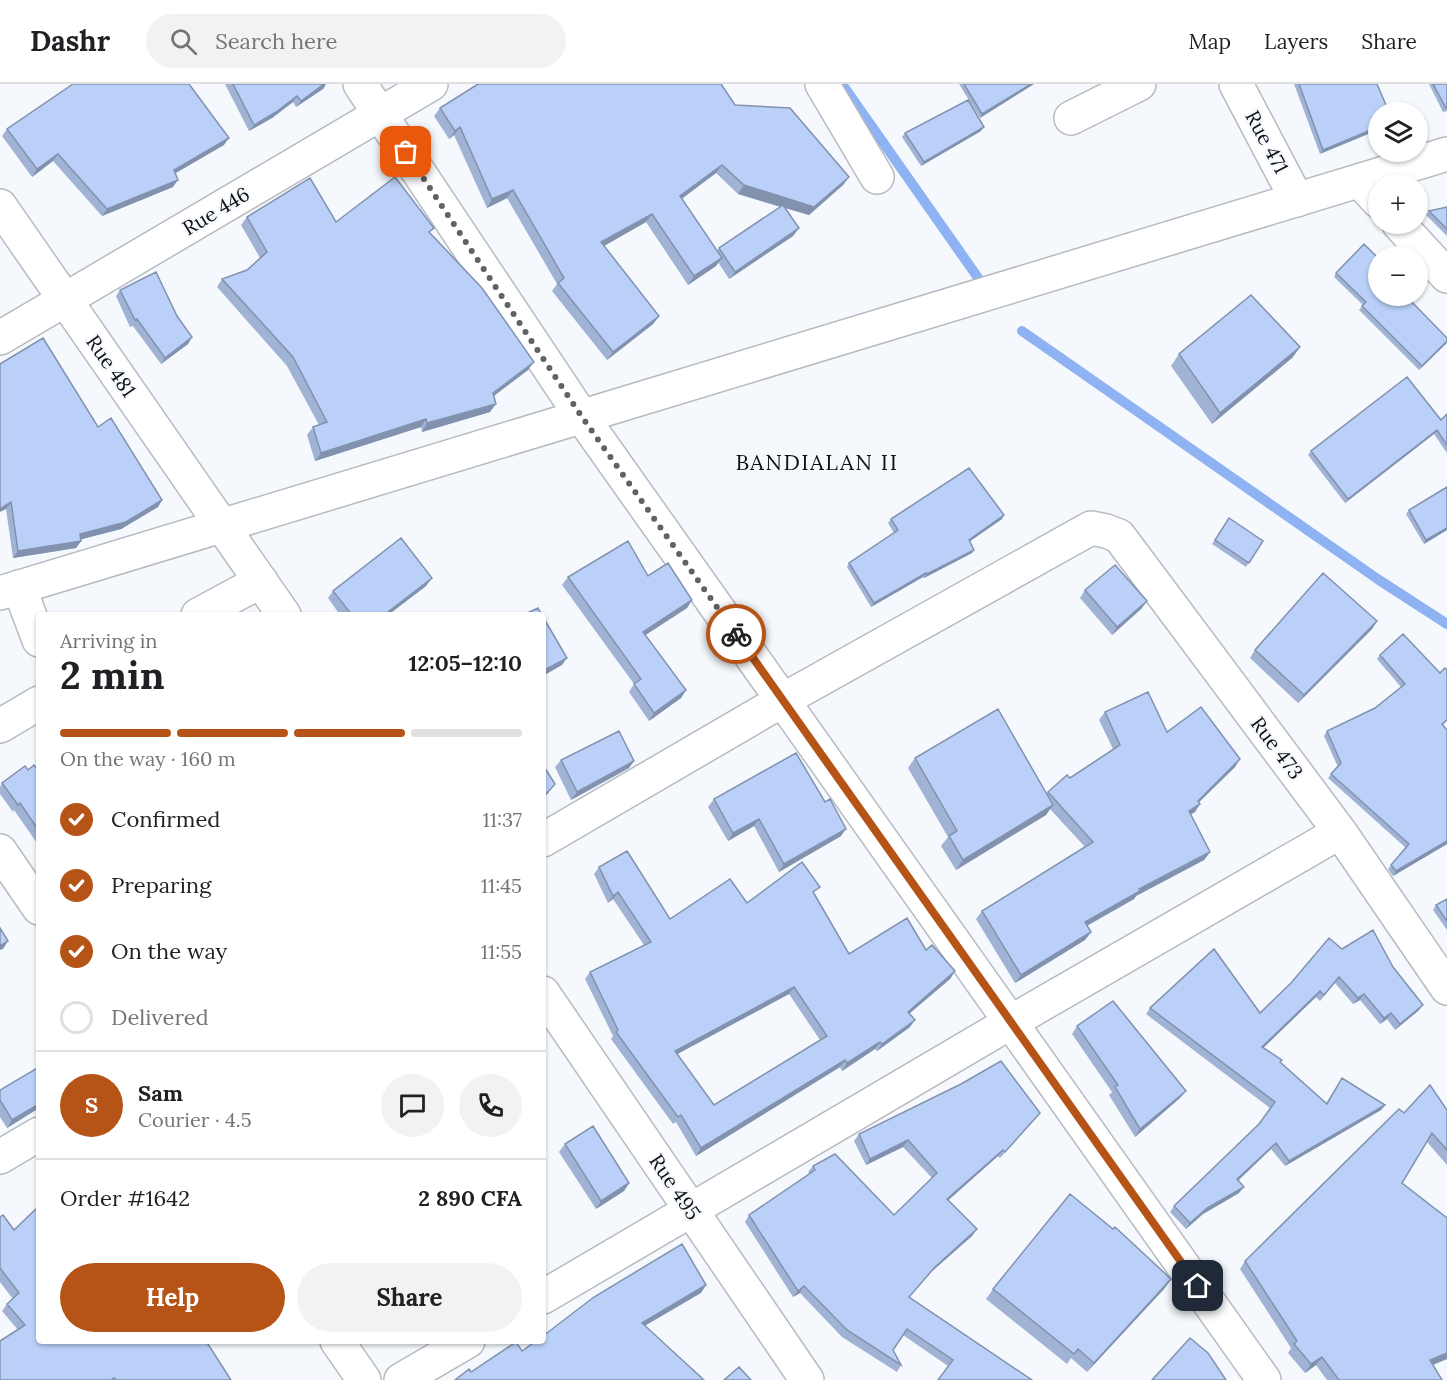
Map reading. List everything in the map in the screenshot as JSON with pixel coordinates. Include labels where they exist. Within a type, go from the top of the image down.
[{"type":"street","points":[[360,84],[582,417],[1264,1380]]},
{"type":"street","name":"Rue 446","points":[[0,339],[431,84]]},
{"type":"street","points":[[822,84],[877,177]]},
{"type":"street","points":[[1071,118],[1139,84]]},
{"type":"street","name":"Rue 471","points":[[1236,84],[1297,200]]},
{"type":"street","points":[[1405,174],[1447,154]]},
{"type":"street","points":[[36,635],[10,590],[1297,200],[1368,191]]},
{"type":"street","name":"Rue 481","points":[[0,206],[223,526]]},
{"type":"street","points":[[1408,234],[1447,276]]},
{"type":"street","points":[[223,526],[282,612]]},
{"type":"street","name":"Rue 473","points":[[783,700],[1091,528],[1119,536],[1340,832],[1447,988]]},
{"type":"street","points":[[204,612],[261,581]]},
{"type":"street","points":[[546,838],[783,700]]},
{"type":"street","points":[[0,726],[36,704]]},
{"type":"street","points":[[546,1295],[1340,832]]},
{"type":"street","points":[[0,851],[36,904]]},
{"type":"street","name":"Rue 495","points":[[546,997],[807,1380]]},
{"type":"street","points":[[0,1157],[36,1136]]},
{"type":"street","points":[[339,1344],[364,1380]]},
{"type":"street","points":[[401,1380],[463,1344]]},
{"type":"building","points":[[73,84],[189,84],[229,138],[174,170],[178,180],[107,209],[58,154],[37,169],[7,129]]},
{"type":"building","points":[[233,84],[324,84],[301,101],[297,96],[254,125]]},
{"type":"building","points":[[478,84],[721,84],[735,105],[790,108],[849,177],[814,207],[744,185],[722,165],[680,196],[722,258],[694,276],[652,214],[601,242],[659,316],[613,352],[558,283],[564,278],[513,190],[492,199],[460,127],[455,131],[440,108]]},
{"type":"building","points":[[964,84],[1031,84],[982,114]]},
{"type":"building","points":[[1299,84],[1377,84],[1385,102],[1368,102],[1368,131],[1323,150]]},
{"type":"building","points":[[1433,84],[1447,84],[1447,108],[1446,108]]},
{"type":"building","points":[[968,100],[984,127],[924,162],[905,133]]},
{"type":"building","points":[[395,177],[434,228],[429,232],[482,288],[534,362],[493,393],[496,404],[427,423],[426,419],[321,453],[313,427],[327,422],[293,357],[222,279],[247,270],[267,252],[247,217],[310,178],[336,222]]},
{"type":"building","points":[[783,205],[799,228],[735,272],[719,248]]},
{"type":"building","points":[[1447,207],[1447,229],[1429,211]]},
{"type":"building","points":[[1364,244],[1368,248],[1368,306],[1416,306],[1447,338],[1447,341],[1422,366],[1362,306],[1366,302],[1336,273]]},
{"type":"building","points":[[156,272],[177,316],[192,337],[165,358],[137,319],[135,320],[120,290]]},
{"type":"building","points":[[1251,295],[1300,347],[1220,413],[1179,354]]},
{"type":"building","points":[[43,338],[98,427],[111,418],[162,500],[126,522],[80,534],[81,541],[18,551],[11,502],[0,509],[0,364]]},
{"type":"building","points":[[1407,377],[1441,420],[1447,414],[1447,445],[1437,430],[1348,499],[1311,451]]},
{"type":"building","points":[[969,468],[1004,515],[969,540],[974,550],[926,573],[874,603],[849,563],[898,530],[891,519]]},
{"type":"building","points":[[1447,487],[1447,528],[1426,540],[1409,510]]},
{"type":"building","points":[[1229,518],[1263,541],[1249,563],[1215,540]]},
{"type":"building","points":[[401,538],[432,578],[388,612],[350,612],[333,591]]},
{"type":"building","points":[[628,541],[648,576],[668,563],[692,600],[643,632],[686,690],[654,713],[634,684],[641,679],[568,577]]},
{"type":"building","points":[[1115,565],[1147,601],[1117,627],[1085,590]]},
{"type":"building","points":[[1323,573],[1377,621],[1304,695],[1255,650]]},
{"type":"building","points":[[546,622],[567,658],[546,669]]},
{"type":"building","points":[[1403,634],[1440,673],[1445,668],[1447,670],[1447,720],[1442,724],[1447,730],[1447,841],[1396,871],[1391,865],[1409,844],[1331,774],[1341,763],[1327,731],[1375,708],[1405,684],[1380,655]]},
{"type":"building","points":[[1148,692],[1167,732],[1201,707],[1240,759],[1198,801],[1200,804],[1189,811],[1210,852],[1139,889],[1140,891],[1085,922],[1091,932],[1021,975],[982,911],[1093,842],[1048,792],[1067,775],[1070,778],[1120,745],[1105,712]]},
{"type":"building","points":[[998,709],[1053,805],[963,860],[949,836],[957,831],[915,758]]},
{"type":"building","points":[[619,731],[634,761],[577,792],[561,760]]},
{"type":"building","points":[[796,753],[825,802],[830,799],[846,829],[784,864],[759,819],[733,833],[714,799]]},
{"type":"building","points":[[34,765],[36,768],[36,827],[20,803],[18,805],[2,783],[25,766],[28,770]]},
{"type":"building","points":[[546,770],[555,784],[546,794]]},
{"type":"building","points":[[627,851],[670,919],[730,879],[747,903],[802,862],[820,887],[813,892],[849,954],[907,918],[926,950],[932,945],[955,971],[908,1012],[915,1020],[882,1044],[880,1042],[847,1063],[845,1060],[701,1148],[681,1115],[678,1117],[616,1032],[618,1030],[590,972],[651,942],[618,892],[613,896],[599,867]],"holes":[[[794,987],[827,1036],[714,1105],[675,1051]]]},
{"type":"building","points":[[1447,899],[1447,921],[1436,905]]},
{"type":"building","points":[[0,928],[8,941],[0,946]]},
{"type":"building","points":[[1373,930],[1393,967],[1423,1005],[1400,1024],[1391,1013],[1384,1018],[1364,994],[1358,998],[1339,977],[1324,995],[1320,991],[1262,1047],[1282,1060],[1280,1062],[1327,1104],[1342,1078],[1385,1105],[1289,1161],[1276,1143],[1237,1179],[1244,1187],[1207,1208],[1190,1223],[1174,1206],[1259,1124],[1275,1102],[1150,1008],[1214,949],[1260,1013],[1291,983],[1329,938],[1342,949]]},
{"type":"building","points":[[1113,1001],[1186,1091],[1140,1129],[1115,1087],[1118,1085],[1077,1026]]},
{"type":"building","points":[[1001,1061],[1040,1113],[1005,1152],[1003,1150],[947,1199],[977,1229],[935,1267],[909,1297],[1032,1380],[938,1380],[953,1360],[907,1329],[893,1350],[901,1365],[847,1330],[804,1286],[798,1291],[749,1215],[815,1170],[813,1166],[835,1154],[894,1215],[937,1173],[908,1140],[870,1159],[859,1134],[961,1084]]},
{"type":"building","points":[[36,1069],[36,1106],[12,1120],[0,1100],[0,1090]]},
{"type":"building","points":[[1430,1085],[1447,1110],[1447,1150],[1432,1133],[1402,1183],[1447,1218],[1447,1353],[1430,1360],[1442,1380],[1339,1380],[1322,1357],[1311,1364],[1294,1344],[1297,1341],[1245,1261],[1399,1109],[1404,1113]]},
{"type":"building","points":[[593,1126],[629,1183],[601,1201],[565,1144]]},
{"type":"building","points":[[1070,1194],[1113,1229],[1115,1227],[1171,1279],[1094,1363],[1078,1349],[1074,1354],[993,1289]]},
{"type":"building","points":[[36,1209],[36,1344],[208,1344],[231,1380],[117,1380],[114,1378],[111,1380],[0,1380],[0,1341],[25,1325],[7,1304],[19,1293],[0,1268],[0,1217],[3,1215],[14,1230]]},
{"type":"building","points":[[682,1244],[706,1285],[642,1323],[704,1380],[455,1380],[469,1369],[471,1372],[513,1344],[517,1344],[522,1351],[532,1344],[546,1344],[546,1334],[594,1297]]},
{"type":"building","points":[[1190,1338],[1208,1353],[1226,1380],[1152,1380]]},
{"type":"building","points":[[739,1367],[751,1380],[724,1380]]},
{"type":"waterway","points":[[842,84],[981,282]]},
{"type":"waterway","points":[[1022,331],[1379,580],[1447,624]]},
{"type":"way so far","points":[[406,152],[582,417],[736,634]]},
{"type":"district","name":"BANDIALAN II","points":[[817,462]]},
{"type":"route","points":[[736,634],[1198,1286]]}]
